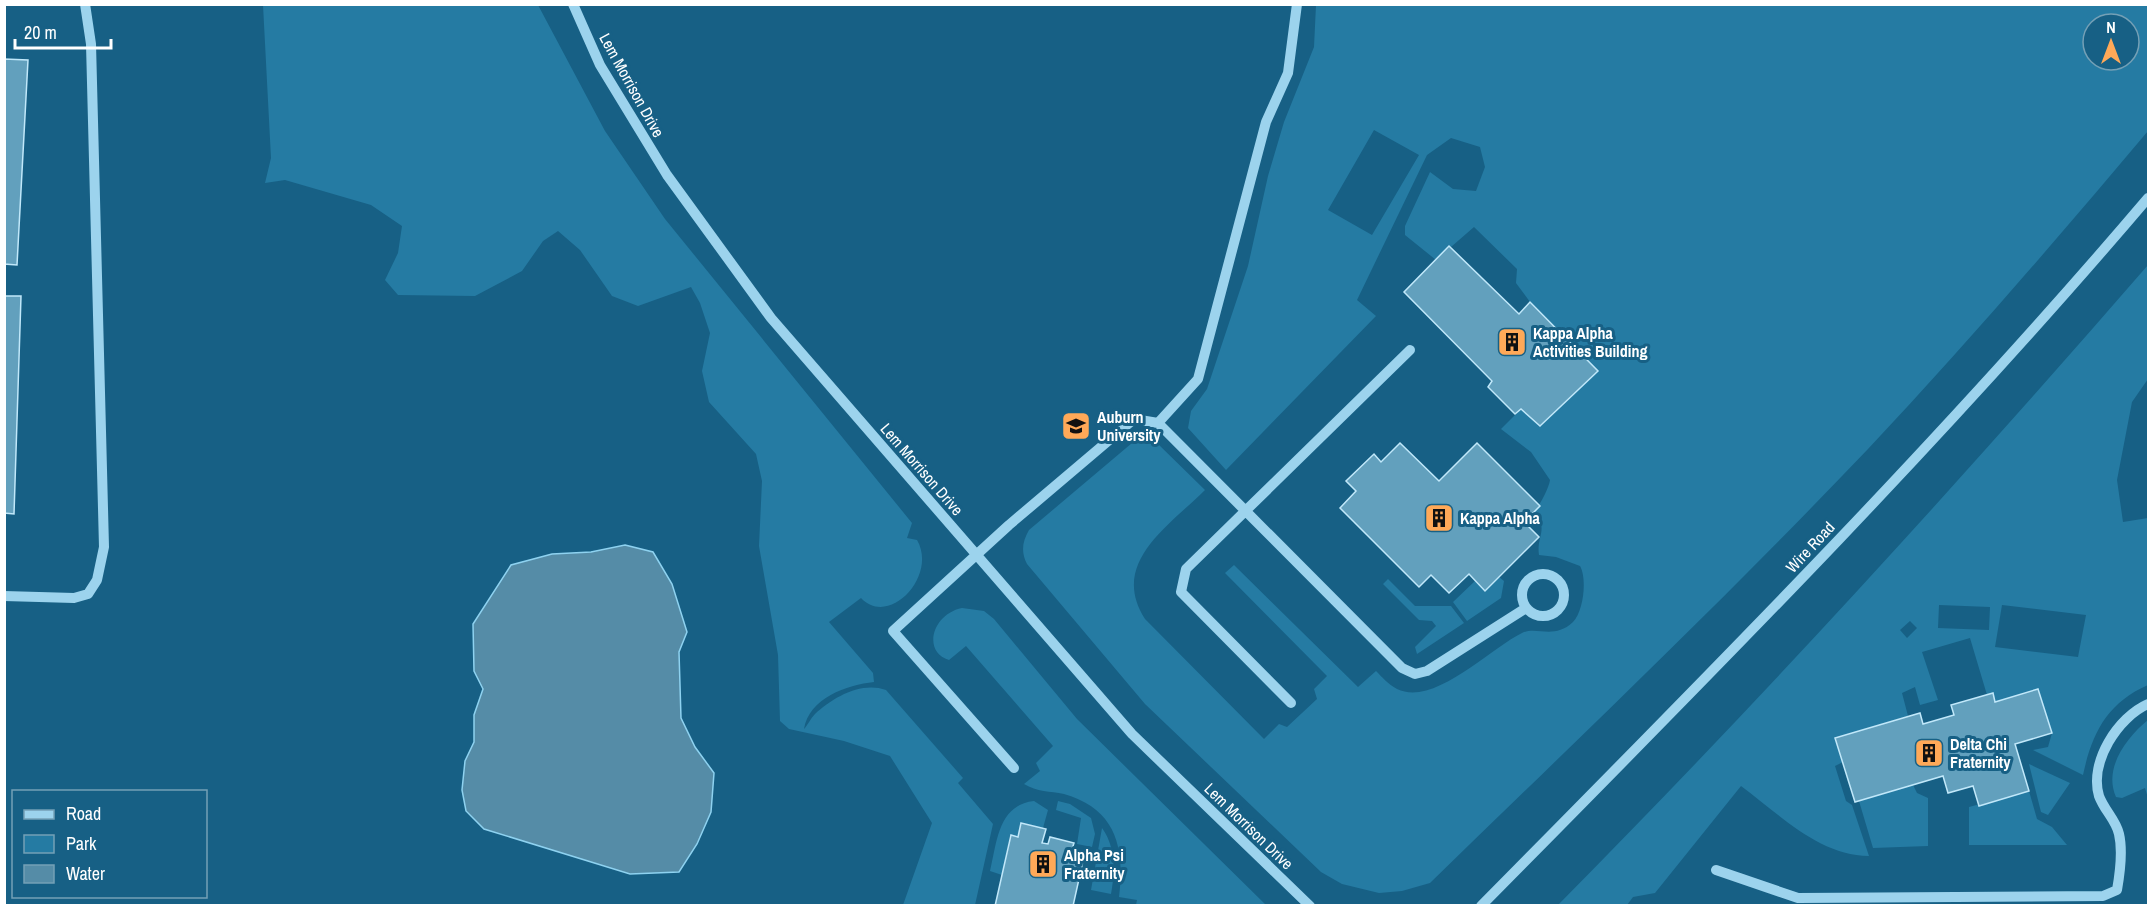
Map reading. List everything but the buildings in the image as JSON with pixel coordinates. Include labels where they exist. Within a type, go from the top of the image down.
[{"type":"street","points":[[4,596],[74,598],[88,594],[97,580],[104,548],[91,44],[85,4]]},
{"type":"street","name":"Lem Morrison Drive","points":[[573,4],[600,65],[667,174],[771,318],[1132,734],[1310,906]]},
{"type":"street","points":[[1158,423],[1198,379],[1266,122],[1288,73],[1297,4]]},
{"type":"street","name":"Wire Road","points":[[1481,906],[1780,601],[2060,302],[2148,198]]},
{"type":"street","points":[[1291,703],[1181,592],[1186,569],[1410,350]]},
{"type":"street","points":[[1014,768],[893,630],[1009,525],[1134,419],[1158,423],[1402,668],[1414,674],[1427,671],[1526,608]]},
{"type":"street","points":[[1716,870],[1798,898],[2103,896],[2117,890],[2120,872],[2119,834],[2100,799],[2098,775],[2107,744],[2121,724],[2148,704]]},
{"type":"green space","points":[[263,5],[538,5],[605,131],[665,219],[912,523],[907,538],[917,540],[922,554],[921,568],[916,582],[907,594],[897,602],[885,607],[872,606],[861,598],[829,622],[873,673],[874,682],[852,686],[821,701],[807,718],[804,729],[822,708],[838,697],[857,689],[886,690],[963,778],[958,783],[993,824],[975,905],[903,905],[932,823],[890,756],[844,741],[789,729],[780,721],[778,655],[759,546],[762,481],[756,454],[709,402],[702,371],[710,333],[700,303],[691,287],[638,306],[612,296],[580,250],[558,231],[543,241],[522,271],[475,296],[398,295],[385,280],[398,253],[402,226],[371,205],[285,180],[265,183],[271,158]]},
{"type":"green space","points":[[1316,5],[2148,5],[2148,131],[1975,332],[1814,505],[1651,668],[1430,883],[1402,891],[1379,893],[1342,884],[1321,872],[1145,704],[1027,564],[1023,551],[1029,530],[1132,443],[1149,440],[1157,443],[1205,490],[1148,547],[1139,563],[1134,580],[1136,599],[1145,619],[1264,739],[1279,724],[1287,727],[1317,699],[1314,689],[1327,676],[1225,573],[1234,565],[1358,687],[1376,671],[1397,689],[1412,692],[1428,690],[1461,674],[1522,633],[1559,630],[1577,617],[1583,594],[1580,566],[1556,557],[1539,555],[1542,528],[1533,513],[1548,488],[1550,480],[1531,452],[1501,429],[1521,409],[1541,426],[1598,371],[1530,302],[1516,283],[1517,269],[1474,227],[1436,260],[1405,235],[1405,226],[1430,172],[1453,189],[1476,191],[1485,167],[1480,147],[1451,138],[1427,155],[1357,300],[1376,316],[1226,470],[1188,428],[1191,411],[1207,389],[1248,266],[1268,176],[1284,122],[1314,47]],"holes":[[[1374,130],[1419,155],[1372,235],[1328,210]]]},
{"type":"green space","points":[[2148,265],[2148,379],[2132,402],[2117,480],[2123,522],[2148,518],[2148,685],[2122,701],[2104,721],[2091,746],[2083,775],[2033,750],[2048,747],[2052,733],[2038,689],[1995,702],[1993,693],[1987,695],[1970,638],[1922,652],[1938,700],[1920,705],[1915,687],[1902,693],[1908,716],[1835,738],[1843,762],[1835,766],[1846,801],[1852,805],[1869,856],[1833,849],[1817,841],[1800,831],[1741,786],[1655,893],[1633,897],[1627,905],[1557,906],[1784,670]],"holes":[[[1939,605],[1990,607],[1989,630],[1938,628]],[[2002,605],[2086,615],[2078,657],[1995,647]],[[1910,621],[1917,628],[1907,638],[1900,630]]]},
{"type":"green space","points":[[1499,577],[1504,581],[1501,598],[1467,621],[1453,602],[1475,581],[1485,591]]},
{"type":"green space","points":[[1388,579],[1415,606],[1451,606],[1464,623],[1417,654],[1415,647],[1436,626],[1432,621],[1419,620],[1383,584]]},
{"type":"green space","points":[[962,608],[984,611],[994,619],[1077,719],[1266,905],[1136,905],[1137,900],[1119,897],[1121,879],[1118,847],[1114,833],[1106,821],[1096,810],[1082,801],[1064,794],[1034,789],[1024,784],[1040,771],[1036,763],[1053,746],[966,646],[949,660],[935,649],[934,633],[938,625],[952,612]]},
{"type":"green space","points":[[2148,720],[2148,798],[2145,788],[2122,798],[2116,797],[2113,775],[2119,754],[2132,735]]},
{"type":"green space","points":[[2029,764],[2070,783],[2048,815],[2041,812]]},
{"type":"green space","points":[[1913,785],[1917,793],[1928,798],[1928,846],[1873,848],[1859,801]]},
{"type":"green space","points":[[2029,791],[2037,819],[2052,827],[2067,845],[1969,845],[1969,807]]},
{"type":"green space","points":[[1034,801],[1048,810],[1043,828],[1021,823],[1018,837],[1010,836],[1002,875],[990,871],[998,837],[1006,817],[1022,804]]},
{"type":"green space","points":[[1058,801],[1070,804],[1091,818],[1095,834],[1092,847],[1077,844],[1081,818],[1056,810]]},
{"type":"green space","points":[[1102,828],[1112,851],[1111,894],[1091,890]]},
{"type":"water","points":[[625,545],[653,552],[672,584],[687,632],[679,652],[681,718],[695,747],[714,773],[711,812],[697,844],[679,872],[630,874],[484,829],[466,811],[462,790],[465,761],[474,742],[474,715],[483,689],[474,671],[473,624],[511,565],[552,554],[591,552]]},
{"type":"place","name":"Kappa Alpha Activities Building","points":[[1512,342]]},
{"type":"place","name":"Auburn University","points":[[1076,426]]},
{"type":"place","name":"Kappa Alpha","points":[[1439,518]]},
{"type":"place","name":"Delta Chi Fraternity","points":[[1929,753]]},
{"type":"place","name":"Alpha Psi Fraternity","points":[[1043,864]]}]
